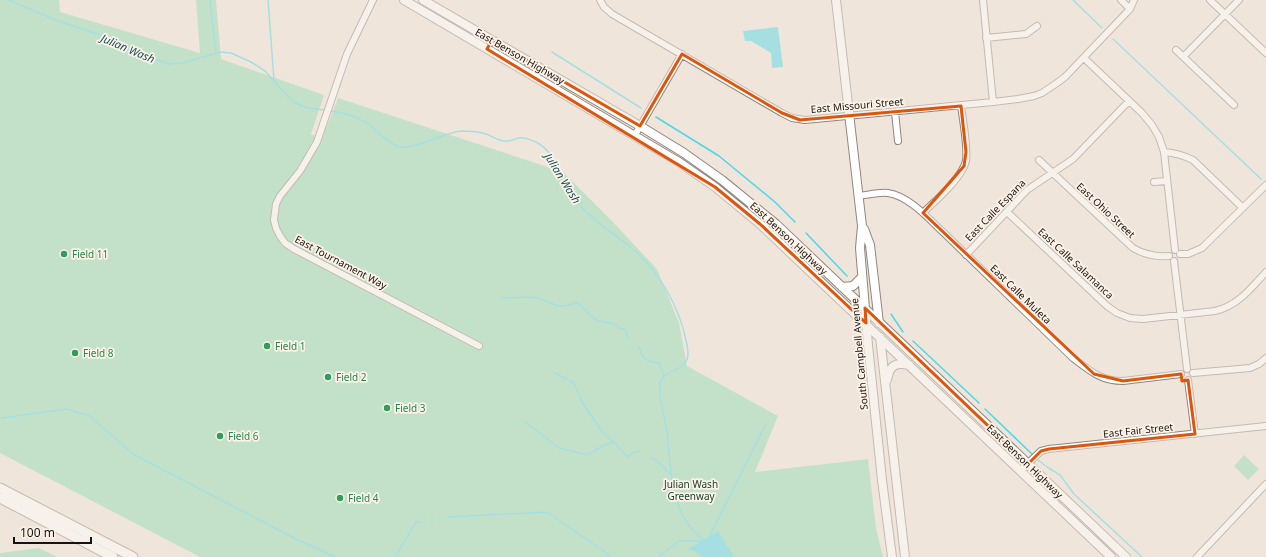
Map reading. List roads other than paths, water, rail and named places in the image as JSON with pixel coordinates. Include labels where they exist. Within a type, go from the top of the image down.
[{"type":"highway","points":[[0,488],[133,557]]},
{"type":"highway","points":[[0,498],[113,557]]},
{"type":"main road","name":"East Benson Highway","points":[[404,0],[679,162],[738,205],[866,323],[1111,557]]},
{"type":"main road","name":"East Benson Highway","points":[[424,0],[640,126],[702,165],[746,198],[776,224],[1126,557]]},
{"type":"main road","name":"South Campbell Avenue","points":[[836,0],[859,196],[862,226],[860,248],[866,323],[882,480],[892,557]]},
{"type":"main road","points":[[487,49],[492,40]]},
{"type":"main road","name":"South Campbell Avenue","points":[[862,226],[870,245],[905,557]]},
{"type":"main road","points":[[842,287],[853,286],[862,277]]},
{"type":"main road","points":[[886,386],[889,370],[892,366],[901,364],[910,365]]},
{"type":"street","name":"East Tournament Way","points":[[373,0],[347,54],[313,151],[300,171],[280,196],[276,204],[274,220],[276,228],[285,243],[294,250],[478,346]]},
{"type":"street","points":[[983,0],[993,102]]},
{"type":"street","points":[[1121,0],[1130,9]]},
{"type":"street","name":"East Missouri Street","points":[[600,2],[612,14],[780,112],[792,118],[805,120],[961,106],[1026,98],[1042,93],[1065,77],[1084,58],[1130,9],[1134,0]]},
{"type":"street","points":[[1210,0],[1266,53]]},
{"type":"street","points":[[1184,56],[1239,0]]},
{"type":"street","points":[[986,38],[1026,34],[1037,26]]},
{"type":"street","points":[[1176,50],[1234,105]]},
{"type":"street","points":[[635,135],[682,54]]},
{"type":"street","points":[[1084,58],[1142,113],[1152,125],[1159,137],[1164,152],[1166,181],[1179,259],[1174,261]]},
{"type":"street","name":"East Calle Espana","points":[[966,255],[1027,190],[1073,159],[1128,101]]},
{"type":"street","points":[[923,214],[958,177],[964,166],[966,152],[961,106]]},
{"type":"street","points":[[895,112],[898,141]]},
{"type":"street","points":[[1164,152],[1184,155],[1193,160],[1243,208]]},
{"type":"street","name":"East Ohio Street","points":[[1039,160],[1133,248],[1150,255],[1161,257],[1169,256]]},
{"type":"street","points":[[1154,182],[1166,181]]},
{"type":"street","points":[[1187,369],[1174,261],[1171,260],[1169,256],[1170,252],[1188,254],[1202,248],[1266,185]]},
{"type":"street","name":"East Calle Muleta","points":[[859,196],[887,193],[903,198],[923,214],[1073,358],[1094,374],[1109,380],[1123,381],[1181,374]]},
{"type":"street","name":"East Calle Salamanca","points":[[1007,212],[1107,306],[1117,313],[1130,318],[1143,319],[1216,311],[1230,306],[1237,301],[1266,272]]},
{"type":"street","points":[[1187,369],[1191,370],[1193,373],[1250,368],[1259,364],[1266,358]]},
{"type":"street","points":[[1187,369],[1181,374],[1183,379],[1188,380]]},
{"type":"street","points":[[1188,380],[1192,379],[1193,373]]},
{"type":"street","points":[[1188,380],[1195,434]]},
{"type":"street","name":"East Fair Street","points":[[1020,471],[1041,451],[1049,449],[1266,426]]},
{"type":"street","points":[[1197,557],[1266,484]]},
{"type":"water","points":[[778,27],[783,67],[772,68],[771,53],[751,41],[745,41],[743,31]]},
{"type":"water","points":[[718,531],[734,557],[701,557],[697,552],[688,549]]},
{"type":"waterway","name":"Julian Wash","points":[[9,0],[58,21],[103,36],[133,51],[169,64],[183,63],[220,52],[231,53],[251,62],[265,71],[292,101],[304,107],[325,110]]},
{"type":"waterway","points":[[210,0],[216,53]]},
{"type":"waterway","points":[[268,0],[274,80]]},
{"type":"waterway","points":[[1073,0],[1102,28]]},
{"type":"waterway","points":[[1113,39],[1261,179]]},
{"type":"waterway","points":[[552,52],[641,108]]},
{"type":"waterway","name":"Julian Wash","points":[[329,111],[345,113],[360,119],[391,143],[400,147],[413,146],[461,131],[480,132],[502,141],[521,138],[536,142],[548,151],[573,196],[580,205],[599,223],[634,250],[652,269],[667,291],[679,315],[688,352],[687,360],[684,364],[662,378],[660,383],[660,395],[667,432],[676,500],[680,511],[688,524],[705,541]]},
{"type":"waterway","points":[[656,117],[719,156],[775,202],[795,222]]},
{"type":"waterway","points":[[806,233],[847,276]]},
{"type":"waterway","points":[[502,298],[531,297],[558,306],[569,305],[576,302],[599,321],[611,323],[621,329],[625,329],[628,338]]},
{"type":"waterway","points":[[891,314],[903,332]]},
{"type":"waterway","points":[[913,341],[979,403]]},
{"type":"waterway","points":[[638,346],[645,359],[659,363],[664,376]]},
{"type":"waterway","points":[[555,373],[574,383],[582,402],[603,433],[614,442]]},
{"type":"waterway","points":[[1,418],[67,409],[90,416],[133,454],[292,537],[335,557]]},
{"type":"waterway","points":[[985,409],[1032,454]]},
{"type":"waterway","points":[[525,422],[559,448],[587,455],[605,445],[614,442],[628,457],[634,452],[639,451]]},
{"type":"waterway","points":[[709,539],[765,426]]},
{"type":"waterway","points":[[652,458],[660,463],[670,474]]},
{"type":"waterway","points":[[1038,460],[1060,475],[1074,494],[1142,557]]},
{"type":"waterway","points":[[448,517],[547,512],[610,557]]},
{"type":"waterway","points":[[395,557],[416,522],[419,522]]},
{"type":"waterway","points":[[658,557],[679,541],[703,541]]},
{"type":"place","name":"Field 11","points":[[64,254]]},
{"type":"place","name":"Field 1","points":[[267,346]]},
{"type":"place","name":"Field 8","points":[[75,353]]},
{"type":"place","name":"Field 2","points":[[328,377]]},
{"type":"place","name":"Field 3","points":[[387,408]]},
{"type":"place","name":"Field 6","points":[[220,436]]},
{"type":"place","name":"Field 4","points":[[340,498]]},
{"type":"park label","name":"Julian Wash Greenway","points":[[691,490]]}]
